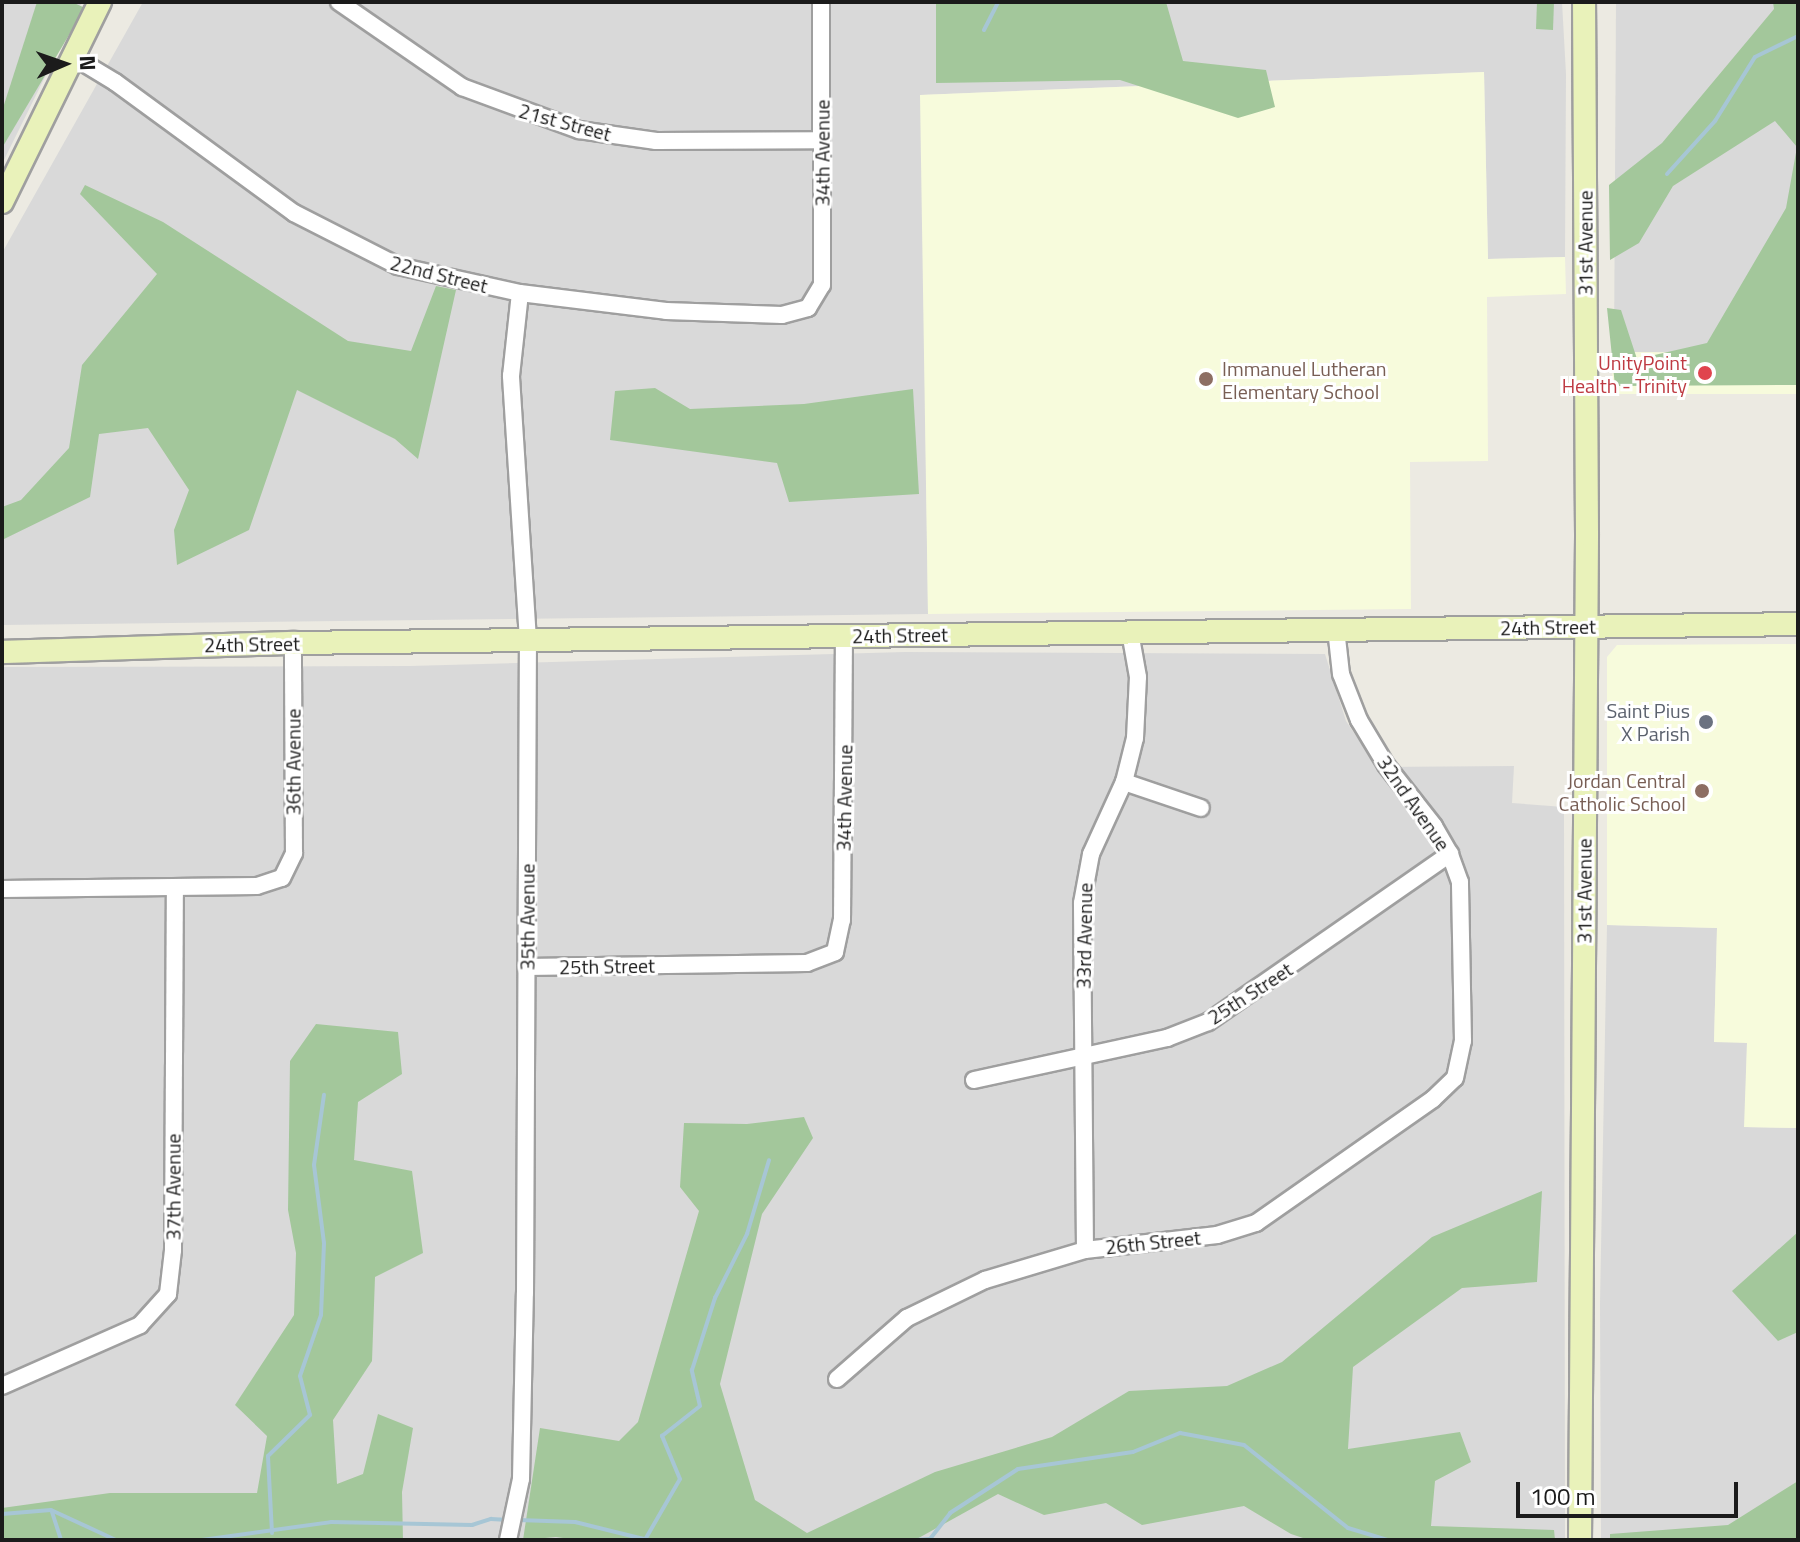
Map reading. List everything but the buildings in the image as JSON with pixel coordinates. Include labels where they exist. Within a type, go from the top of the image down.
[{"type":"street","points":[[2,202],[100,2]]},
{"type":"street","name":"21st Street","points":[[339,2],[462,87],[579,130],[656,141],[821,140]]},
{"type":"street","name":"34th Avenue","points":[[814,302],[822,285],[821,2]]},
{"type":"street","name":"31st Avenue","points":[[1580,1540],[1586,627],[1584,2]]},
{"type":"street","name":"22nd Street","points":[[72,56],[115,82],[294,213],[329,234],[398,266],[520,293],[704,313],[782,315],[797,313],[814,302]]},
{"type":"street","name":"35th Avenue","points":[[508,1540],[522,1461],[528,640],[511,376],[520,293]]},
{"type":"street","name":"24th Street","points":[[2,652],[293,643],[1798,624]]},
{"type":"street","name":"32nd Avenue","points":[[1336,629],[1341,674],[1359,720],[1450,854],[1463,899],[1463,1041],[1455,1078]]},
{"type":"street","name":"33rd Avenue","points":[[1085,1250],[1082,903],[1091,854],[1124,782],[1137,715],[1138,677],[1130,632]]},
{"type":"street","name":"34th Avenue","points":[[830,957],[839,944],[842,920],[844,636]]},
{"type":"street","name":"36th Avenue","points":[[175,887],[268,885],[282,878],[294,853],[293,643]]},
{"type":"street","points":[[1124,782],[1201,808]]},
{"type":"street","name":"25th Street","points":[[974,1080],[1167,1038],[1218,1016],[1450,854]]},
{"type":"street","points":[[2,889],[175,887]]},
{"type":"street","name":"37th Avenue","points":[[2,1386],[140,1325],[168,1294],[173,1250],[175,887]]},
{"type":"street","name":"25th Street","points":[[526,967],[807,963],[830,957]]},
{"type":"street","name":"26th Street","points":[[837,1379],[907,1318],[985,1280],[1085,1250],[1217,1235],[1247,1227],[1371,1144],[1433,1099],[1455,1078]]},
{"type":"shaded area","points":[[2,2],[82,2],[2,164]]},
{"type":"shaded area","points":[[143,2],[1562,2],[1566,74],[1565,257],[1488,259],[1484,72],[921,95],[928,614],[2,625],[2,253]]},
{"type":"shaded area","points":[[1616,2],[1798,2],[1798,353],[1614,352]]},
{"type":"shaded area","name":"Immanuel Lutheran Elementary School","points":[[1484,72],[1488,259],[1565,257],[1566,294],[1487,297],[1488,461],[1410,462],[1411,609],[928,614],[920,95]]},
{"type":"shaded area","name":"UnityPoint Health - Trinity","points":[[1614,352],[1798,353],[1798,394],[1611,394]]},
{"type":"shaded area","name":"Jordan Central Catholic School","points":[[1798,644],[1798,1128],[1744,1127],[1747,1043],[1714,1042],[1717,928],[1607,925],[1607,657],[1617,645]]},
{"type":"shaded area","points":[[905,652],[1325,654],[1346,721],[1377,767],[1514,766],[1512,803],[1564,807],[1565,1540],[2,1540],[2,667],[410,666]]},
{"type":"shaded area","points":[[1607,925],[1717,928],[1714,1042],[1747,1042],[1745,1127],[1798,1128],[1798,1540],[1601,1540],[1600,1304]]},
{"type":"green space","points":[[37,2],[72,2],[85,8],[2,148],[2,111]]},
{"type":"green space","points":[[936,2],[1166,2],[1183,61],[1266,70],[1275,107],[1238,118],[1120,80],[936,83]]},
{"type":"green space","points":[[1537,2],[1554,2],[1553,30],[1536,29]]},
{"type":"green space","points":[[1773,2],[1798,2],[1798,385],[1615,386],[1607,308],[1621,310],[1637,359],[1707,343],[1786,208],[1797,147],[1775,121],[1673,186],[1639,243],[1610,260],[1609,185],[1662,143],[1774,9]]},
{"type":"green space","points":[[85,185],[163,222],[348,341],[411,351],[436,286],[456,290],[418,459],[395,439],[297,390],[249,530],[177,565],[174,530],[189,490],[148,428],[99,434],[90,497],[2,540],[2,507],[21,500],[69,448],[82,365],[157,274],[80,194]]},
{"type":"green space","points":[[655,388],[690,409],[804,404],[913,389],[919,494],[789,502],[777,463],[610,440],[615,391]]},
{"type":"green space","points":[[316,1024],[398,1032],[402,1074],[358,1102],[354,1160],[412,1171],[423,1253],[375,1277],[372,1361],[333,1420],[337,1484],[363,1474],[378,1414],[413,1428],[402,1492],[403,1540],[2,1540],[2,1508],[110,1493],[257,1493],[267,1436],[235,1405],[294,1315],[296,1253],[288,1210],[290,1061]]},
{"type":"green space","points":[[804,1117],[813,1138],[762,1214],[720,1384],[755,1500],[807,1533],[935,1472],[1052,1437],[1129,1391],[1227,1386],[1282,1362],[1432,1237],[1542,1191],[1537,1282],[1462,1288],[1353,1367],[1348,1449],[1460,1432],[1471,1462],[1435,1481],[1431,1526],[1554,1530],[1555,1540],[1309,1540],[1291,1534],[1244,1506],[1142,1525],[1106,1503],[1044,1515],[998,1494],[915,1540],[577,1540],[556,1537],[523,1540],[540,1428],[619,1441],[638,1422],[699,1211],[680,1187],[684,1123],[747,1124]]},
{"type":"green space","points":[[1798,1232],[1798,1332],[1778,1341],[1732,1291]]},
{"type":"green space","points":[[1798,1481],[1798,1540],[1610,1540],[1610,1534],[1728,1525]]},
{"type":"waterway","points":[[984,30],[998,2]]},
{"type":"waterway","points":[[1667,174],[1715,121],[1755,57],[1798,36]]},
{"type":"waterway","points":[[272,1533],[268,1456],[310,1415],[300,1376],[321,1315],[324,1243],[314,1165],[324,1095]]},
{"type":"waterway","points":[[646,1538],[680,1479],[662,1436],[700,1406],[692,1370],[715,1298],[747,1234],[769,1160]]},
{"type":"waterway","points":[[916,1540],[930,1539],[950,1513],[1018,1469],[1133,1452],[1180,1433],[1244,1445],[1348,1528],[1388,1540]]},
{"type":"waterway","points":[[2,1514],[51,1510],[116,1540]]},
{"type":"waterway","points":[[52,1512],[61,1540]]},
{"type":"waterway","points":[[202,1540],[331,1522],[472,1525],[491,1519],[509,1520]]},
{"type":"waterway","points":[[518,1520],[575,1522],[648,1540]]},
{"type":"place","name":"UnityPoint Health - Trinity","points":[[1705,373]]},
{"type":"place","name":"Immanuel Lutheran Elementary School","points":[[1206,379]]},
{"type":"place","name":"Saint Pius X Parish","points":[[1706,722]]},
{"type":"place","name":"Jordan Central Catholic School","points":[[1702,791]]}]
